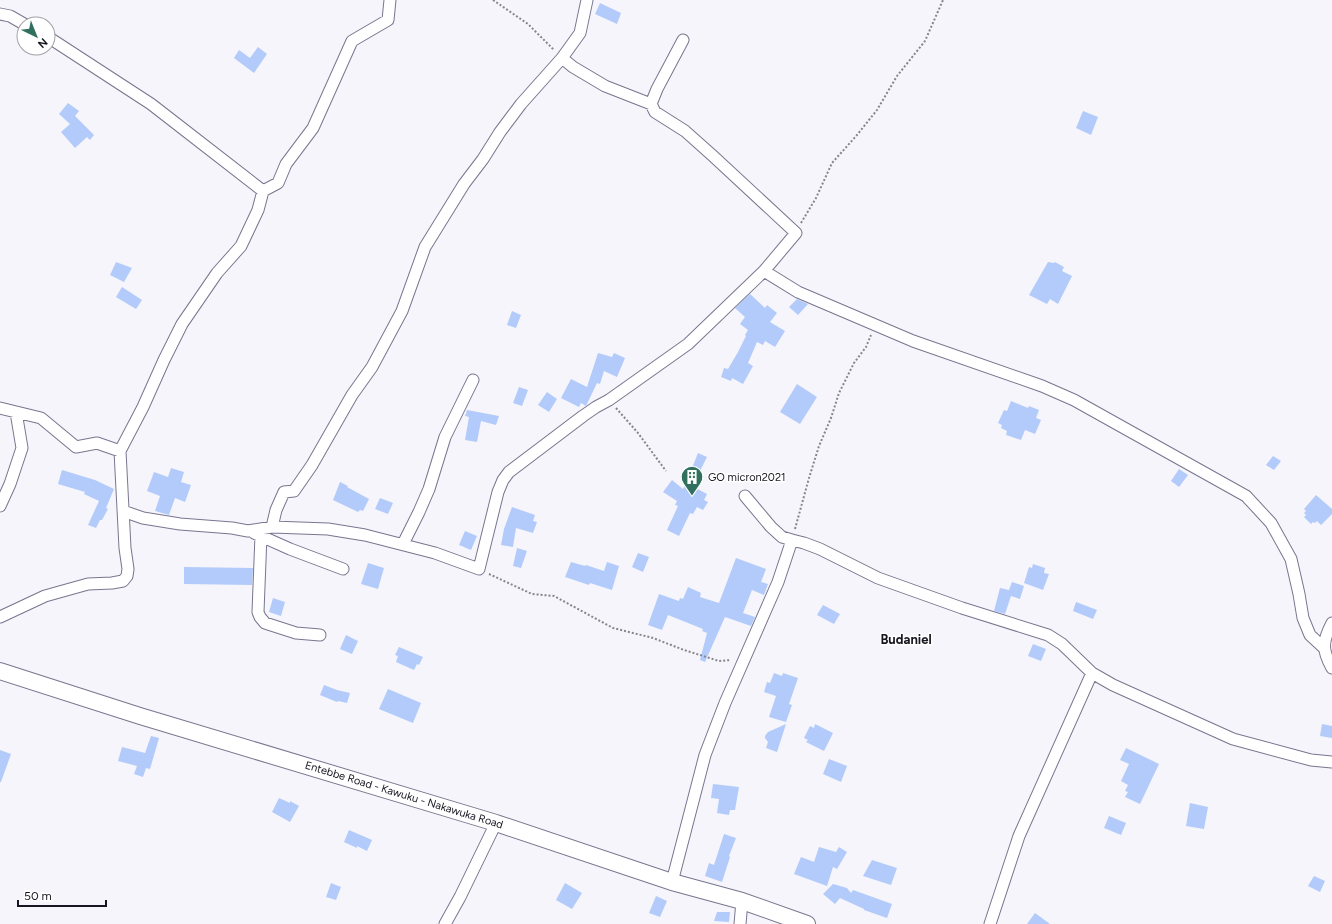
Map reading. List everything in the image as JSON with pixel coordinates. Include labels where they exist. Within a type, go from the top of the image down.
[{"type":"main road","name":"Entebbe Road - Kawuku - Nakawuka Road","points":[[0,670],[140,716],[496,823],[672,882],[742,901],[808,924]]},
{"type":"street","points":[[262,191],[278,183],[286,164],[313,128],[352,41],[388,20],[390,0]]},
{"type":"street","points":[[272,527],[276,510],[284,492],[294,491],[312,465],[352,395],[372,367],[402,311],[425,247],[464,184],[483,159],[500,132],[521,104],[562,58],[580,33],[587,0]]},
{"type":"street","points":[[0,14],[10,16],[16,19]]},
{"type":"street","points":[[651,104],[657,89],[683,40]]},
{"type":"street","points":[[56,42],[151,104],[262,191]]},
{"type":"street","points":[[248,531],[272,527],[328,529],[366,535],[449,558],[479,569],[498,492],[503,480],[510,472],[583,416],[609,400],[688,344],[764,271],[796,233],[714,156],[685,131],[655,112],[651,104],[605,86],[573,67],[562,58]]},
{"type":"street","points":[[0,617],[45,596],[68,589],[88,584],[123,581],[128,569],[125,548],[120,451],[143,407],[182,324],[217,273],[241,246],[258,210],[262,191]]},
{"type":"street","points":[[764,271],[798,292],[879,327],[942,352],[1042,386],[1074,400],[1246,496],[1271,523],[1291,559],[1303,618],[1310,635],[1324,648],[1332,668]]},
{"type":"street","points":[[402,544],[429,489],[445,437],[473,380]]},
{"type":"street","points":[[0,408],[41,418],[76,447],[97,443],[120,451]]},
{"type":"street","points":[[0,506],[10,484],[22,448],[16,412]]},
{"type":"street","points":[[745,496],[771,527],[782,537],[804,542],[878,578],[962,608],[1048,635],[1062,644],[1092,673],[1113,685],[1233,739],[1311,760],[1332,762]]},
{"type":"street","points":[[123,511],[143,518],[180,524],[232,528],[248,531],[261,535],[290,549],[343,568]]},
{"type":"street","points":[[261,535],[258,612],[260,617],[265,623],[296,633],[320,636]]},
{"type":"street","points":[[672,882],[705,755],[715,727],[778,582],[792,540]]},
{"type":"street","points":[[1324,648],[1332,623]]},
{"type":"street","points":[[990,924],[1019,836],[1092,673]]},
{"type":"street","points":[[445,924],[460,897],[496,823]]},
{"type":"street","points":[[740,924],[742,901]]},
{"type":"path","points":[[493,0],[528,24],[562,58]]},
{"type":"path","points":[[796,233],[816,198],[832,163],[877,110],[897,76],[925,41],[943,0]]},
{"type":"path","points":[[792,540],[811,471],[839,392],[854,363],[866,347],[870,336],[879,327]]},
{"type":"path","points":[[609,400],[638,433],[666,471]]},
{"type":"path","points":[[479,569],[532,594],[554,596],[613,628],[653,638],[684,650],[719,660],[745,659]]},
{"type":"building","points":[[600,3],[621,13],[617,24],[595,14]]},
{"type":"building","points":[[258,47],[267,54],[254,73],[234,58],[239,50],[250,58]]},
{"type":"building","points":[[68,103],[79,111],[75,116],[94,135],[90,140],[87,137],[75,148],[61,132],[70,124],[59,114]]},
{"type":"building","points":[[1083,111],[1098,117],[1091,135],[1076,128]]},
{"type":"building","points":[[116,262],[132,268],[124,282],[110,275]]},
{"type":"building","points":[[1048,262],[1055,262],[1064,267],[1062,271],[1072,276],[1058,304],[1050,299],[1047,304],[1029,295]]},
{"type":"building","points":[[122,287],[142,300],[136,309],[116,297]]},
{"type":"building","points":[[750,294],[765,308],[767,305],[777,313],[770,322],[785,331],[775,347],[765,341],[763,345],[757,342],[748,363],[753,366],[743,384],[732,378],[731,381],[721,377],[724,368],[728,369],[746,336],[745,335],[748,330],[740,324],[745,317],[735,308]]},
{"type":"building","points":[[797,299],[808,304],[798,315],[789,307]]},
{"type":"building","points":[[512,311],[521,315],[516,328],[507,325]]},
{"type":"building","points":[[598,353],[612,357],[614,353],[625,358],[617,377],[604,371],[600,384],[597,383],[586,406],[581,403],[579,407],[561,398],[571,379],[587,387]]},
{"type":"building","points":[[797,384],[817,397],[800,424],[780,412]]},
{"type":"building","points":[[519,387],[528,390],[522,406],[513,403]]},
{"type":"building","points":[[547,392],[557,399],[549,412],[538,405]]},
{"type":"building","points":[[1011,401],[1028,408],[1029,406],[1039,410],[1036,418],[1041,420],[1035,434],[1025,430],[1021,440],[1006,435],[1007,431],[1001,428],[1002,425],[998,423],[1004,410],[1007,411]]},
{"type":"building","points":[[467,410],[499,416],[496,425],[481,421],[477,442],[465,440],[469,417],[465,416]]},
{"type":"building","points":[[698,453],[707,457],[700,471],[692,468]]},
{"type":"building","points":[[1273,456],[1281,461],[1274,470],[1266,465]]},
{"type":"building","points":[[171,468],[184,472],[181,482],[191,485],[185,502],[175,498],[169,515],[155,511],[160,496],[147,491],[154,472],[168,477]]},
{"type":"building","points":[[1179,469],[1188,475],[1179,487],[1171,481]]},
{"type":"building","points":[[62,470],[95,480],[114,489],[106,508],[108,509],[96,528],[88,525],[99,501],[84,494],[85,492],[58,484]]},
{"type":"building","points":[[672,480],[683,489],[686,483],[707,494],[704,500],[708,502],[703,510],[697,507],[693,514],[690,513],[679,536],[667,530],[678,506],[675,505],[677,501],[663,492]]},
{"type":"building","points":[[340,482],[369,499],[363,511],[360,510],[358,512],[333,500]]},
{"type":"building","points":[[1316,495],[1332,509],[1332,514],[1321,525],[1317,521],[1311,524],[1304,517],[1306,515],[1304,513],[1306,511],[1304,509]]},
{"type":"building","points":[[380,498],[393,503],[388,514],[375,509]]},
{"type":"building","points":[[512,507],[535,515],[533,521],[537,522],[533,533],[516,528],[513,547],[501,545],[504,529]]},
{"type":"building","points":[[465,531],[477,536],[471,550],[459,545]]},
{"type":"building","points":[[517,548],[527,551],[521,568],[513,566]]},
{"type":"building","points":[[638,553],[649,557],[643,572],[632,567]]},
{"type":"building","points":[[736,558],[766,569],[761,582],[768,584],[764,595],[752,590],[743,613],[755,617],[751,626],[725,617],[705,662],[700,660],[707,633],[702,631],[703,629],[668,615],[662,630],[648,625],[659,594],[679,601],[680,598],[683,599],[688,587],[701,593],[700,597],[719,603]]},
{"type":"building","points":[[571,562],[604,571],[607,562],[619,566],[612,590],[590,583],[589,585],[565,577]]},
{"type":"building","points":[[368,563],[384,568],[378,589],[361,584]]},
{"type":"building","points":[[1033,564],[1045,568],[1044,573],[1049,574],[1043,590],[1024,583],[1029,567],[1032,568]]},
{"type":"building","points":[[184,567],[253,568],[252,585],[184,584]]},
{"type":"building","points":[[1012,582],[1024,586],[1020,599],[1011,596],[1005,614],[994,611],[1000,588],[1009,590]]},
{"type":"building","points":[[273,598],[285,602],[281,616],[269,612]]},
{"type":"building","points":[[1076,602],[1097,610],[1093,619],[1073,611]]},
{"type":"building","points":[[823,605],[840,614],[834,624],[817,615]]},
{"type":"building","points":[[346,635],[358,641],[352,654],[340,649]]},
{"type":"building","points":[[1033,644],[1046,649],[1041,661],[1028,656]]},
{"type":"building","points":[[399,647],[423,657],[419,665],[417,664],[414,670],[396,662],[398,656],[395,655]]},
{"type":"building","points":[[774,673],[782,676],[783,673],[798,678],[789,704],[792,705],[786,722],[769,717],[776,696],[764,692],[767,682],[770,683]]},
{"type":"building","points":[[324,685],[350,693],[347,703],[337,702],[320,695]]},
{"type":"building","points":[[388,689],[421,703],[413,723],[379,709]]},
{"type":"building","points":[[786,724],[777,752],[766,748],[768,742],[765,736],[768,732]]},
{"type":"building","points":[[815,724],[833,733],[824,751],[806,742],[808,740],[804,738],[810,726],[814,728]]},
{"type":"building","points":[[1322,724],[1332,726],[1332,738],[1320,736]]},
{"type":"building","points":[[151,736],[159,738],[150,769],[146,768],[143,777],[134,774],[137,766],[118,761],[122,747],[145,753]]},
{"type":"building","points":[[1126,748],[1159,764],[1140,804],[1125,797],[1128,792],[1125,791],[1128,785],[1121,781],[1129,764],[1120,760]]},
{"type":"building","points":[[0,750],[11,754],[1,782],[0,782]]},
{"type":"building","points":[[829,759],[847,766],[841,782],[823,774]]},
{"type":"building","points":[[713,784],[739,787],[735,810],[730,810],[729,815],[717,813],[719,799],[711,798]]},
{"type":"building","points":[[279,798],[290,803],[290,801],[299,806],[290,822],[272,812]]},
{"type":"building","points":[[1190,803],[1208,807],[1204,829],[1186,826]]},
{"type":"building","points":[[1109,816],[1126,823],[1121,835],[1104,828]]},
{"type":"building","points":[[349,830],[372,840],[367,851],[344,842]]},
{"type":"building","points":[[724,834],[736,838],[729,856],[730,857],[722,882],[705,876],[709,863],[714,865]]},
{"type":"building","points":[[819,847],[836,852],[839,847],[847,852],[837,869],[833,867],[827,886],[794,874],[801,857],[814,862]]},
{"type":"building","points":[[872,860],[897,868],[891,885],[863,876]]},
{"type":"building","points":[[1314,876],[1325,881],[1320,892],[1308,886]]},
{"type":"building","points":[[331,883],[341,887],[336,900],[326,897]]},
{"type":"building","points":[[565,883],[582,893],[572,909],[556,900]]},
{"type":"building","points":[[833,884],[847,888],[851,893],[853,890],[892,904],[887,918],[864,910],[840,898],[835,904],[823,894]]},
{"type":"building","points":[[656,896],[667,901],[660,917],[649,913]]},
{"type":"building","points":[[717,912],[730,912],[729,922],[714,921]]},
{"type":"building","points":[[1035,913],[1050,924],[1027,924]]},
{"type":"place","name":"GO micron2021","points":[[692,496]]},
{"type":"district","name":"Budaniel","points":[[906,639]]}]
